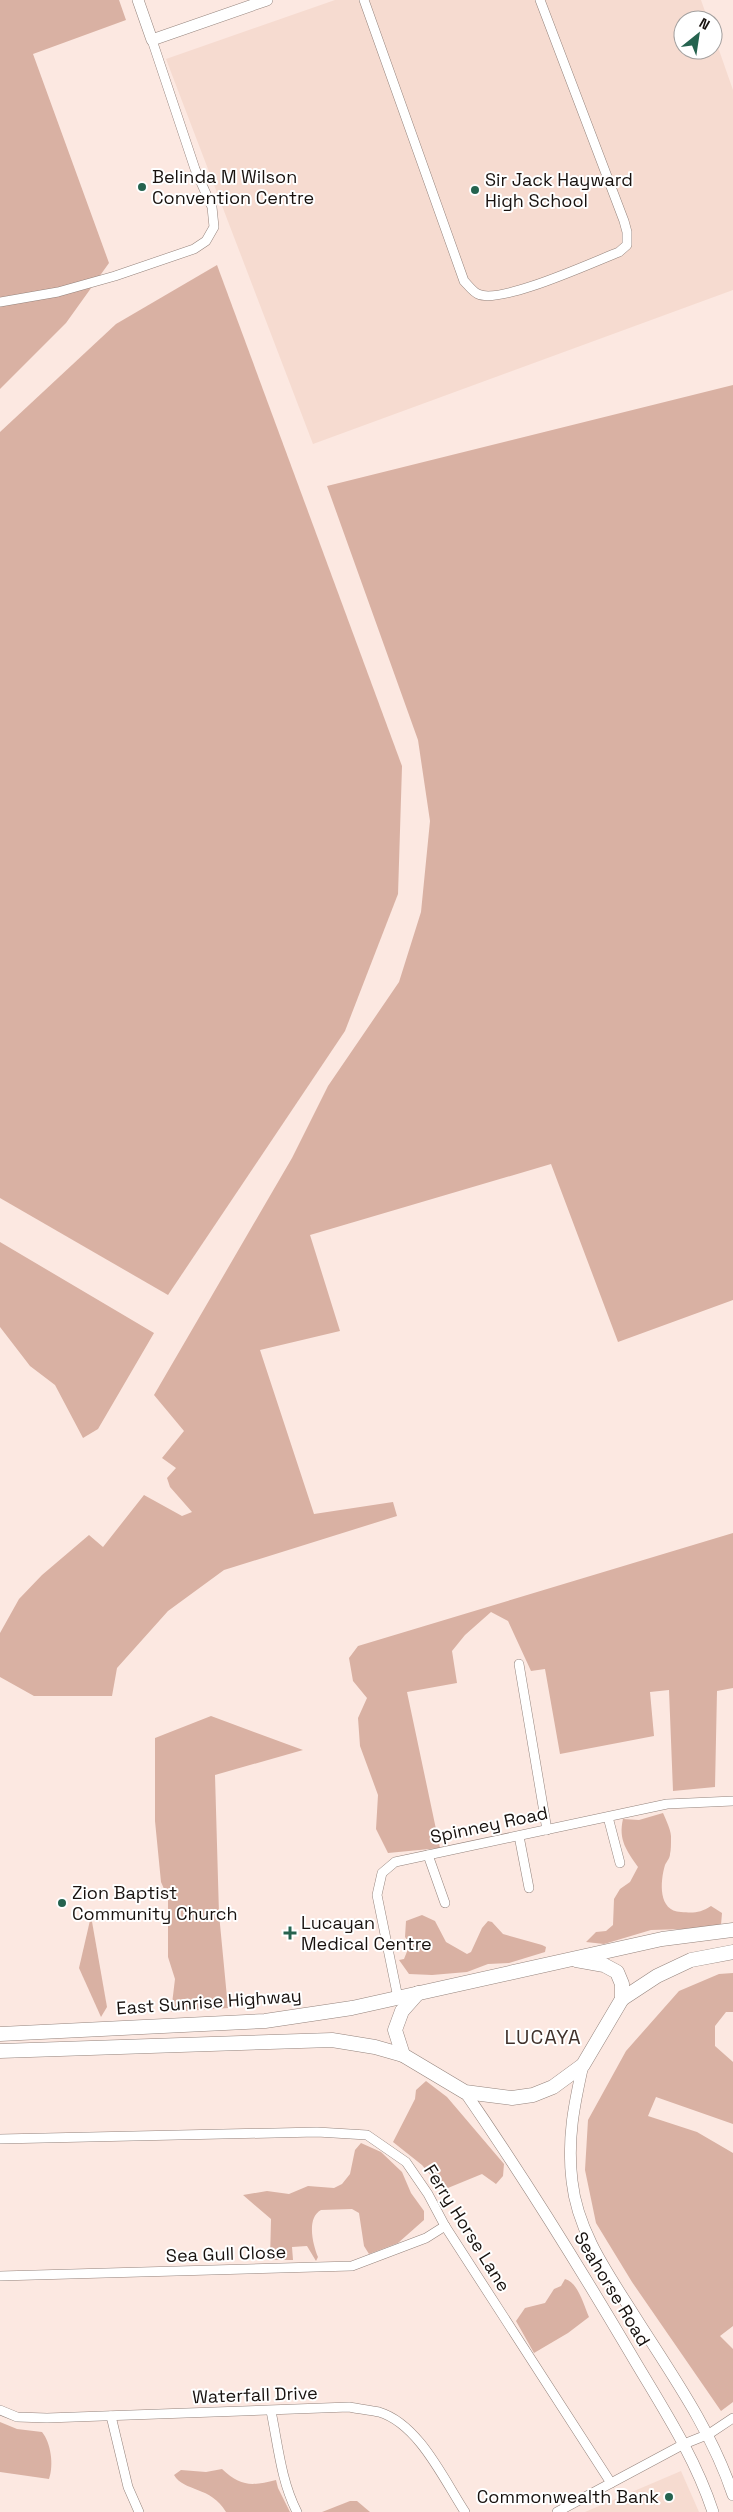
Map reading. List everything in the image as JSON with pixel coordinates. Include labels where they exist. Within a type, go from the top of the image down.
[{"type":"main road","points":[[138,0],[152,40],[267,0]]},
{"type":"main road","points":[[576,1960],[662,1939],[733,1930]]},
{"type":"main road","points":[[0,2051],[332,2040],[375,2046],[404,2055],[465,2092],[512,2098],[533,2095],[553,2087],[583,2065],[622,1999],[657,1976],[690,1960],[733,1952]]},
{"type":"main road","points":[[576,1960],[604,1964],[617,1972],[622,1984],[622,1999]]},
{"type":"main road","name":"East Sunrise Highway","points":[[0,2034],[265,2021],[352,2008],[576,1960]]},
{"type":"main road","points":[[404,2055],[395,2030],[402,2011],[418,1993]]},
{"type":"main road","name":"Seahorse Road","points":[[583,2065],[571,2117],[572,2181],[578,2208],[592,2248],[709,2434],[733,2494]]},
{"type":"main road","name":"Seahorse Road","points":[[465,2092],[568,2248],[684,2444],[702,2478],[713,2512]]},
{"type":"street","points":[[364,0],[464,281],[477,294],[490,296],[511,293],[619,252],[627,245],[627,232],[624,221],[540,0]]},
{"type":"street","points":[[0,302],[58,292],[116,276],[194,249],[206,241],[214,227],[212,207],[195,169],[152,40]]},
{"type":"street","points":[[519,1664],[547,1830]]},
{"type":"street","name":"Spinney Road","points":[[398,1998],[377,1895],[382,1873],[395,1862],[667,1804],[733,1801]]},
{"type":"street","points":[[608,1817],[620,1863]]},
{"type":"street","points":[[519,1836],[529,1888]]},
{"type":"street","points":[[428,1855],[445,1903]]},
{"type":"street","name":"Ferry Horse Lane","points":[[0,2139],[277,2133],[367,2135],[406,2162],[428,2194],[444,2226],[611,2483]]},
{"type":"street","name":"Sea Gull Close","points":[[0,2276],[352,2266],[426,2238],[444,2226]]},
{"type":"street","name":"Waterfall Drive","points":[[0,2410],[17,2418],[349,2407],[381,2413],[404,2427],[423,2445],[465,2512]]},
{"type":"street","points":[[271,2411],[280,2463],[290,2498],[297,2512]]},
{"type":"street","points":[[111,2416],[128,2487],[139,2512]]},
{"type":"street","points":[[557,2512],[684,2444],[709,2434],[733,2418]]},
{"type":"shaded area","points":[[0,0],[119,0],[126,20],[33,54],[109,263],[66,323],[0,389]]},
{"type":"shaded area","name":"Sir Jack Hayward High School","points":[[335,0],[701,0],[704,10],[673,10],[673,60],[722,60],[733,90],[733,290],[313,444],[166,59]]},
{"type":"shaded area","points":[[217,265],[402,766],[398,894],[345,1031],[168,1295],[0,1198],[0,432],[116,324]]},
{"type":"shaded area","points":[[733,385],[733,1300],[618,1342],[551,1164],[310,1235],[340,1331],[260,1350],[314,1514],[393,1502],[397,1516],[224,1570],[168,1611],[117,1668],[112,1696],[34,1696],[0,1677],[0,1633],[19,1599],[42,1575],[89,1535],[103,1547],[144,1495],[182,1516],[192,1512],[170,1487],[167,1478],[176,1468],[162,1458],[184,1431],[154,1395],[292,1158],[328,1086],[399,982],[421,912],[430,821],[418,740],[327,486]]},
{"type":"shaded area","points":[[0,1242],[154,1333],[98,1429],[83,1438],[55,1385],[30,1366],[0,1327]]},
{"type":"shaded area","points":[[733,1533],[733,1688],[717,1691],[715,1787],[673,1791],[669,1690],[650,1692],[654,1736],[560,1754],[545,1669],[531,1671],[508,1621],[491,1612],[465,1635],[452,1651],[457,1683],[407,1692],[440,1848],[388,1853],[376,1829],[378,1795],[360,1746],[358,1718],[367,1698],[353,1681],[349,1658],[358,1646]]},
{"type":"shaded area","points":[[211,1716],[303,1750],[215,1775],[219,1914],[228,2008],[171,2012],[175,1979],[168,1957],[168,1898],[161,1882],[155,1821],[155,1738]]},
{"type":"shaded area","points":[[663,1813],[671,1836],[670,1855],[665,1865],[662,1879],[662,1894],[668,1907],[681,1912],[697,1912],[711,1906],[722,1913],[721,1925],[714,1928],[651,1930],[604,1944],[586,1942],[596,1932],[606,1931],[613,1925],[614,1899],[620,1889],[630,1882],[638,1867],[624,1845],[622,1833],[623,1819],[639,1820]]},
{"type":"shaded area","points":[[422,1915],[435,1921],[446,1942],[467,1954],[471,1952],[482,1928],[488,1921],[492,1922],[503,1934],[546,1947],[545,1952],[509,1963],[488,1964],[467,1972],[432,1975],[409,1974],[399,1960],[404,1959],[410,1944],[405,1937],[406,1921]]},
{"type":"shaded area","points":[[91,1916],[107,2007],[101,2017],[79,1968]]},
{"type":"shaded area","points":[[733,1973],[733,2012],[726,2012],[715,2026],[715,2046],[733,2062],[733,2124],[656,2097],[648,2116],[697,2132],[733,2153],[733,2326],[720,2336],[733,2349],[733,2402],[721,2411],[632,2282],[596,2223],[585,2170],[588,2120],[626,2051],[679,1991],[719,1974]]},
{"type":"shaded area","points":[[426,2081],[447,2097],[504,2164],[503,2176],[496,2184],[482,2174],[443,2190],[422,2165],[393,2142],[415,2099],[416,2090]]},
{"type":"shaded area","points":[[361,2143],[381,2152],[402,2172],[411,2193],[424,2211],[424,2220],[398,2243],[369,2254],[364,2246],[359,2213],[352,2209],[321,2210],[316,2214],[312,2225],[314,2246],[318,2257],[316,2261],[307,2246],[292,2247],[293,2260],[270,2260],[271,2219],[243,2195],[267,2191],[289,2194],[308,2186],[334,2188],[342,2184],[350,2174],[355,2150]]},
{"type":"shaded area","points":[[565,2279],[570,2281],[577,2289],[589,2317],[568,2333],[534,2353],[516,2321],[525,2308],[545,2303],[554,2289],[561,2286]]},
{"type":"shaded area","points":[[0,2422],[17,2429],[42,2432],[48,2442],[51,2454],[51,2473],[49,2479],[0,2472]]},
{"type":"shaded area","points":[[222,2469],[241,2482],[253,2484],[276,2480],[290,2512],[226,2512],[220,2504],[206,2493],[184,2484],[174,2475],[181,2470],[206,2472]]},
{"type":"shaded area","points":[[681,2471],[699,2512],[585,2512]]},
{"type":"shaded area","points":[[350,2501],[357,2501],[370,2512],[322,2512]]},
{"type":"place","name":"Belinda M Wilson Convention Centre","points":[[142,187]]},
{"type":"place","name":"Sir Jack Hayward High School","points":[[475,190]]},
{"type":"place","name":"Zion Baptist Community Church","points":[[62,1903]]},
{"type":"place","name":"Lucayan Medical Centre","points":[[290,1933]]},
{"type":"place","name":"Commonwealth Bank","points":[[669,2497]]},
{"type":"district","name":"LUCAYA","points":[[543,2037]]}]
